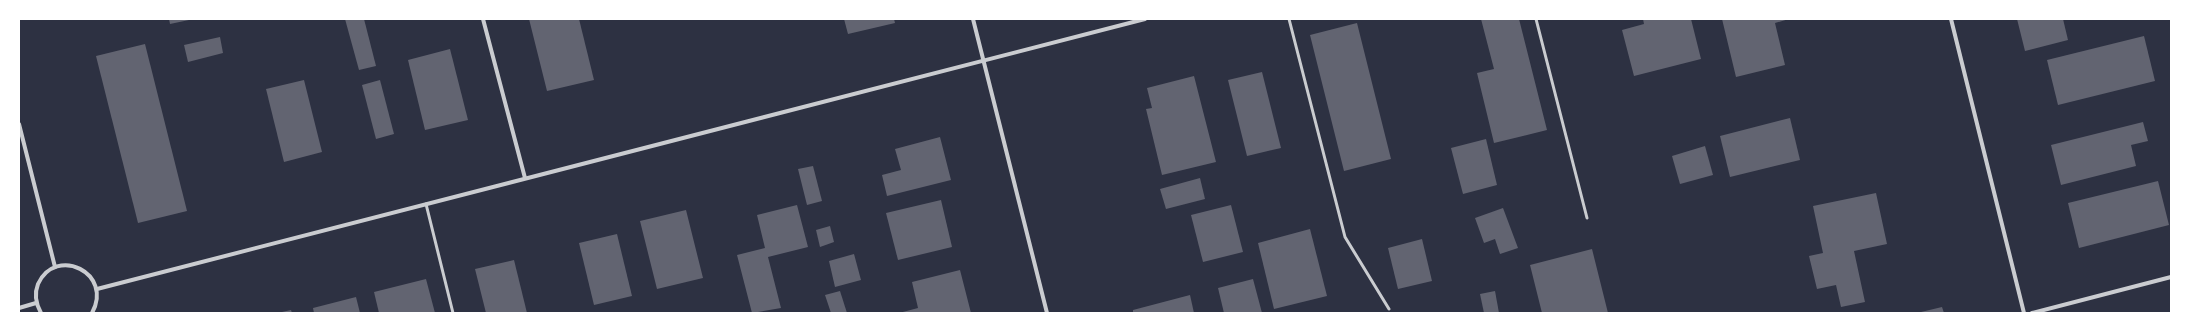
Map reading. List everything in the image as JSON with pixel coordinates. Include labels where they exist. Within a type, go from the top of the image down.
[{"type":"street","points":[[483,19],[525,178]]},
{"type":"street","points":[[973,19],[1047,313]]},
{"type":"street","points":[[97,289],[1144,19]]},
{"type":"street","points":[[1950,19],[2024,313]]},
{"type":"street","points":[[19,124],[55,267]]},
{"type":"street","points":[[41,313],[36,303],[35,294],[41,278],[55,267],[66,265],[76,266],[89,275],[97,289],[97,298],[92,313]]},
{"type":"street","points":[[2032,313],[2171,277]]},
{"type":"street","points":[[19,308],[36,303]]},
{"type":"lane","points":[[1289,19],[1345,237],[1389,309]]},
{"type":"lane","points":[[1536,19],[1587,218]]},
{"type":"lane","points":[[426,204],[453,313]]},
{"type":"building","points":[[169,19],[188,19],[189,20],[170,24]]},
{"type":"building","points":[[345,19],[364,19],[376,66],[359,70]]},
{"type":"building","points":[[529,19],[579,19],[594,80],[547,91]]},
{"type":"building","points":[[844,19],[894,19],[895,23],[848,34]]},
{"type":"building","points":[[1481,19],[1519,19],[1547,130],[1494,143],[1477,73],[1494,69]]},
{"type":"building","points":[[1643,19],[1691,19],[1701,59],[1634,76],[1622,30],[1644,24]]},
{"type":"building","points":[[1722,19],[1789,19],[1775,23],[1785,65],[1736,77]]},
{"type":"building","points":[[2017,19],[2063,19],[2068,40],[2025,51]]},
{"type":"building","points":[[1357,23],[1391,159],[1344,171],[1310,35]]},
{"type":"building","points":[[2144,36],[2155,81],[2058,105],[2047,60]]},
{"type":"building","points":[[220,37],[223,53],[188,62],[184,45]]},
{"type":"building","points":[[145,44],[187,211],[138,223],[96,56]]},
{"type":"building","points":[[450,49],[468,120],[425,130],[408,60]]},
{"type":"building","points":[[1262,72],[1281,148],[1247,156],[1228,80]]},
{"type":"building","points":[[1194,76],[1216,162],[1162,175],[1146,109],[1152,108],[1147,88]]},
{"type":"building","points":[[304,80],[322,152],[284,162],[266,89]]},
{"type":"building","points":[[380,80],[394,134],[376,139],[362,85]]},
{"type":"building","points":[[1790,118],[1800,160],[1730,177],[1720,136]]},
{"type":"building","points":[[2143,122],[2148,141],[2131,145],[2136,166],[2061,185],[2051,145]]},
{"type":"building","points":[[940,137],[951,180],[887,196],[882,175],[901,170],[895,149]]},
{"type":"building","points":[[1486,139],[1497,185],[1463,194],[1451,148]]},
{"type":"building","points":[[1705,146],[1713,175],[1680,184],[1672,156]]},
{"type":"building","points":[[813,166],[822,201],[807,205],[798,169]]},
{"type":"building","points":[[1200,178],[1205,199],[1166,209],[1160,189]]},
{"type":"building","points":[[2158,181],[2169,225],[2079,248],[2068,203]]},
{"type":"building","points":[[1876,193],[1887,244],[1854,251],[1865,302],[1841,307],[1836,285],[1817,289],[1809,256],[1823,253],[1813,206]]},
{"type":"building","points":[[941,200],[952,247],[898,260],[886,213]]},
{"type":"building","points":[[797,205],[808,247],[768,257],[781,308],[752,313],[737,255],[765,248],[757,215]]},
{"type":"building","points":[[1231,205],[1243,252],[1203,262],[1191,215]]},
{"type":"building","points":[[1503,208],[1518,248],[1500,254],[1495,239],[1484,243],[1475,218]]},
{"type":"building","points":[[686,210],[703,278],[657,289],[640,221]]},
{"type":"building","points":[[830,226],[834,242],[820,247],[816,230]]},
{"type":"building","points":[[1310,229],[1327,296],[1274,309],[1258,243]]},
{"type":"building","points":[[617,234],[632,296],[594,305],[579,243]]},
{"type":"building","points":[[1422,239],[1432,281],[1398,289],[1388,248]]},
{"type":"building","points":[[1592,249],[1608,313],[1542,313],[1530,265]]},
{"type":"building","points":[[854,254],[861,280],[835,287],[829,261]]},
{"type":"building","points":[[514,260],[527,313],[486,313],[475,269]]},
{"type":"building","points":[[960,270],[971,313],[899,313],[918,308],[912,282]]},
{"type":"building","points":[[426,279],[435,313],[379,313],[374,292]]},
{"type":"building","points":[[1253,279],[1262,313],[1224,313],[1218,288]]},
{"type":"building","points":[[840,291],[847,313],[831,313],[825,295]]},
{"type":"building","points":[[1495,291],[1499,313],[1484,313],[1480,294]]},
{"type":"building","points":[[1190,295],[1194,313],[1133,313],[1133,310]]},
{"type":"building","points":[[356,297],[360,313],[314,313],[313,308]]},
{"type":"building","points":[[1942,307],[1944,313],[1921,313],[1921,312]]},
{"type":"building","points":[[291,310],[292,313],[282,313],[282,312]]}]
